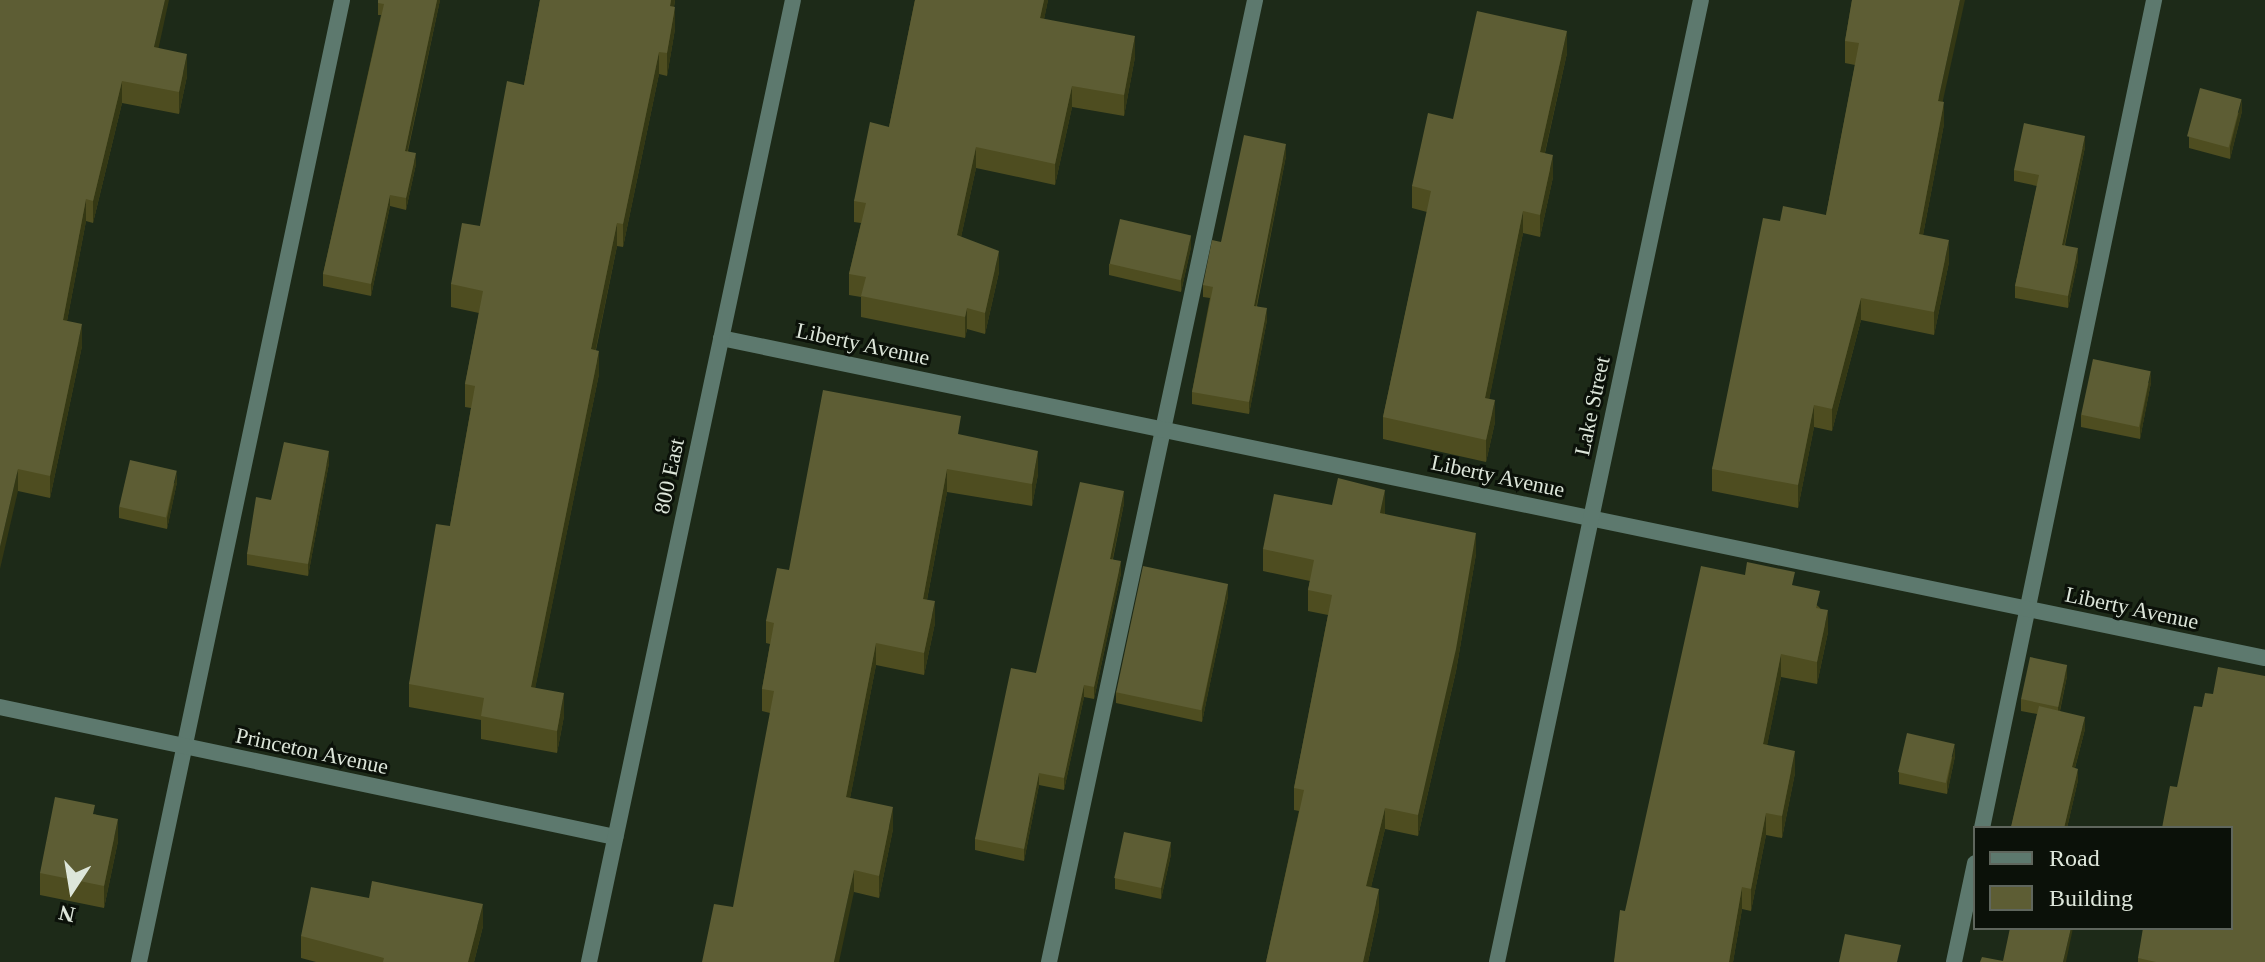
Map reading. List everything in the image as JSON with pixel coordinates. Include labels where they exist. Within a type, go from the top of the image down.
[{"type":"street","points":[[139,962],[342,0]]},
{"type":"street","name":"800 East","points":[[589,962],[793,0]]},
{"type":"street","points":[[1049,962],[1255,0]]},
{"type":"street","name":"Lake Street","points":[[1497,962],[1701,0]]},
{"type":"street","points":[[1982,826],[2154,0]]},
{"type":"street","name":"Liberty Avenue","points":[[721,338],[2265,658]]},
{"type":"street","name":"Princeton Avenue","points":[[0,707],[615,837]]},
{"type":"street","points":[[1954,962],[1973,872]]},
{"type":"building","points":[[0,0],[165,0],[154,47],[187,54],[179,92],[122,81],[93,201],[86,199],[63,320],[82,324],[50,476],[18,469],[0,547]]},
{"type":"building","points":[[378,0],[437,0],[405,151],[416,153],[406,198],[390,195],[371,284],[323,274],[384,4],[378,3]]},
{"type":"building","points":[[540,0],[671,0],[670,6],[675,7],[667,53],[659,52],[623,224],[617,223],[591,349],[599,351],[531,687],[564,693],[557,731],[481,716],[484,698],[409,684],[436,524],[450,526],[475,386],[465,384],[483,291],[451,284],[462,223],[480,226],[507,81],[524,85]]},
{"type":"building","points":[[915,0],[1044,0],[1040,18],[1135,36],[1124,95],[1072,86],[1055,164],[976,147],[957,235],[999,251],[985,313],[967,308],[965,317],[861,296],[866,277],[849,274],[866,203],[854,201],[870,122],[889,127]]},
{"type":"building","points":[[1852,0],[1960,0],[1938,101],[1944,102],[1919,234],[1949,240],[1934,312],[1861,298],[1832,409],[1814,405],[1798,485],[1712,469],[1763,218],[1780,221],[1783,206],[1826,215],[1859,43],[1845,41]]},
{"type":"building","points":[[1477,11],[1567,31],[1540,152],[1553,155],[1540,215],[1523,211],[1485,398],[1495,400],[1486,440],[1383,417],[1431,191],[1412,186],[1428,113],[1453,119]]},
{"type":"building","points":[[2200,88],[2242,99],[2229,147],[2187,136]]},
{"type":"building","points":[[2024,123],[2085,136],[2062,245],[2078,248],[2068,296],[2015,286],[2039,175],[2014,170]]},
{"type":"building","points":[[1244,135],[1286,144],[1254,306],[1267,308],[1249,402],[1192,392],[1213,287],[1203,285],[1212,240],[1221,242]]},
{"type":"building","points":[[1120,219],[1191,235],[1181,280],[1110,264]]},
{"type":"building","points":[[2093,359],[2151,371],[2139,427],[2081,415]]},
{"type":"building","points":[[823,390],[961,416],[958,434],[1038,451],[1032,484],[947,469],[923,599],[935,601],[924,653],[876,643],[846,797],[893,807],[879,876],[854,870],[834,962],[702,962],[714,904],[733,907],[774,691],[762,689],[774,623],[766,621],[777,568],[789,570]]},
{"type":"building","points":[[284,442],[329,451],[308,564],[247,554],[256,497],[271,500]]},
{"type":"building","points":[[130,460],[177,471],[166,518],[119,507]]},
{"type":"building","points":[[1338,478],[1385,490],[1380,513],[1476,533],[1456,649],[1418,815],[1385,808],[1366,886],[1379,889],[1363,962],[1266,962],[1304,790],[1294,788],[1332,595],[1308,590],[1314,560],[1263,549],[1274,494],[1332,505]]},
{"type":"building","points":[[1080,482],[1124,491],[1110,559],[1121,561],[1094,687],[1084,685],[1064,778],[1039,773],[1024,849],[975,839],[1011,668],[1036,673]]},
{"type":"building","points":[[1747,562],[1795,572],[1792,585],[1820,591],[1816,608],[1828,610],[1817,662],[1781,654],[1763,744],[1795,751],[1782,816],[1766,813],[1751,889],[1742,887],[1729,962],[1614,962],[1620,910],[1625,911],[1701,566],[1745,575]]},
{"type":"building","points":[[1143,566],[1228,584],[1201,710],[1116,692]]},
{"type":"building","points":[[2030,657],[2067,665],[2058,707],[2021,699]]},
{"type":"building","points":[[2218,667],[2265,676],[2265,962],[2156,962],[2138,958],[2143,930],[2233,930],[2233,826],[2162,826],[2170,786],[2177,787],[2194,706],[2202,707],[2205,693],[2213,694]]},
{"type":"building","points":[[2039,706],[2085,717],[2072,767],[2078,769],[2064,826],[2011,826]]},
{"type":"building","points":[[1907,733],[1955,744],[1946,783],[1898,772]]},
{"type":"building","points":[[55,797],[95,805],[93,814],[118,819],[104,886],[40,873]]},
{"type":"building","points":[[1124,832],[1171,842],[1161,888],[1114,878]]},
{"type":"building","points":[[372,881],[483,904],[468,962],[383,962],[384,958],[301,936],[311,887],[369,898]]},
{"type":"building","points":[[2010,930],[2071,930],[2063,962],[1980,962],[1982,957],[2003,961]]},
{"type":"building","points":[[1845,934],[1901,945],[1897,962],[1839,962]]}]
